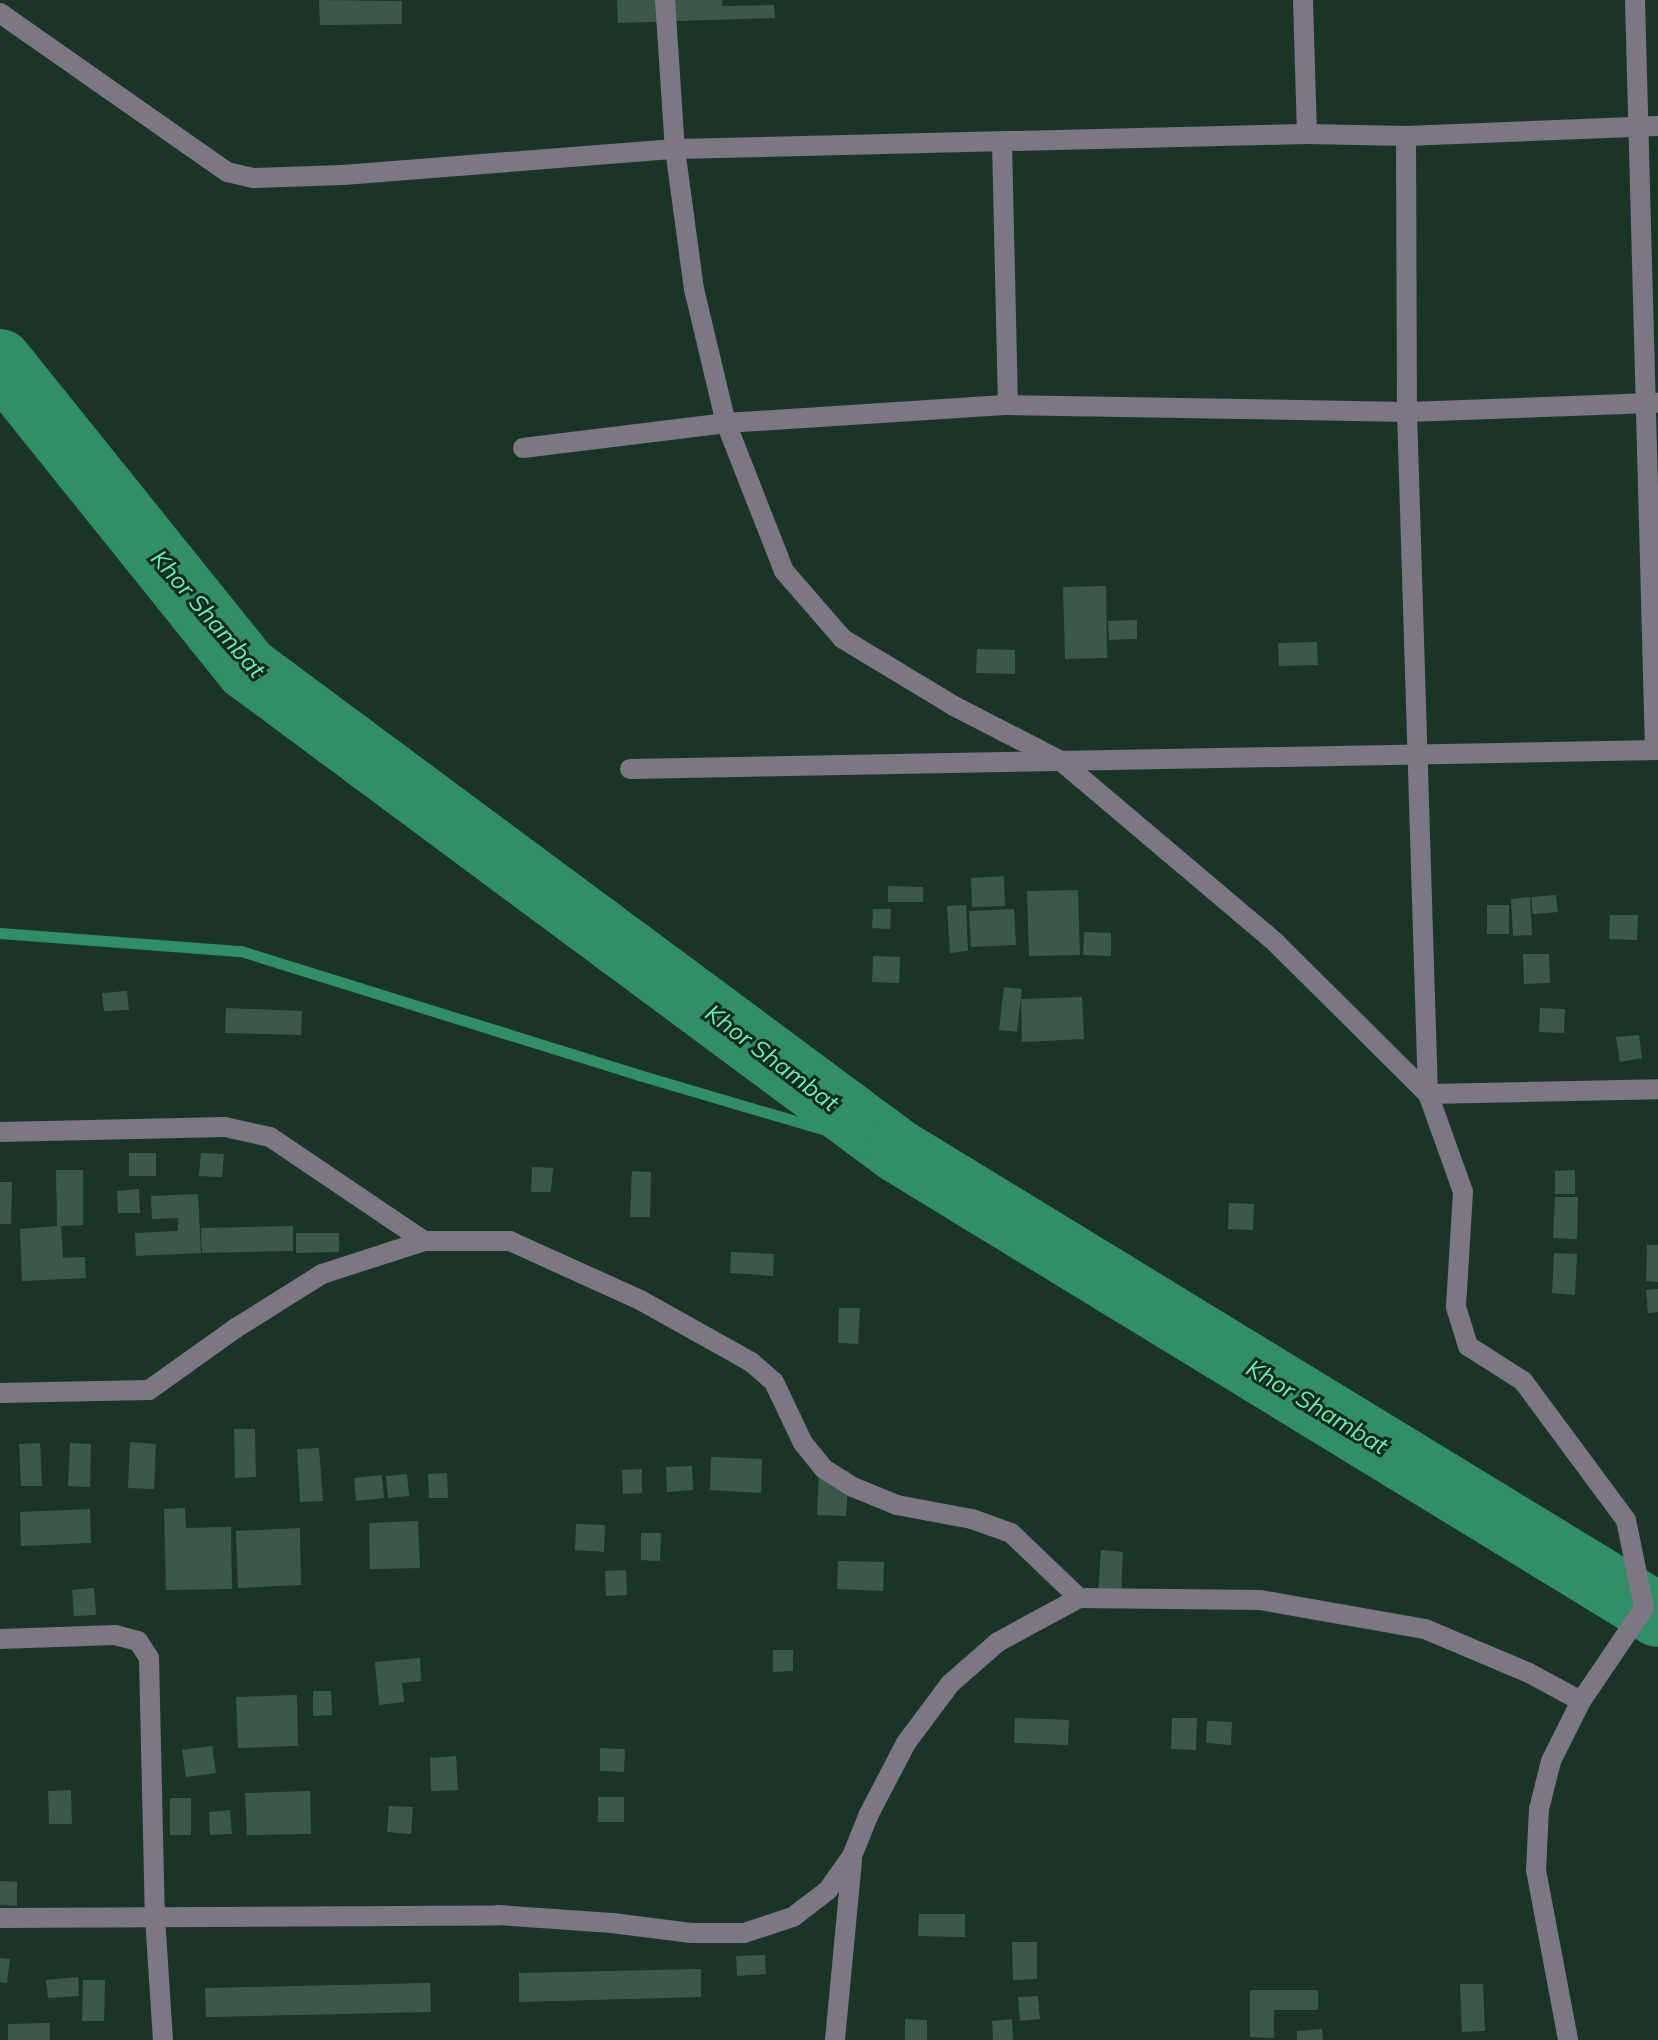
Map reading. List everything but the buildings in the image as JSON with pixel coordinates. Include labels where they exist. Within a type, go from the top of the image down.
[{"type":"street","points":[[665,0],[675,149],[694,289],[726,423],[784,571],[843,639],[954,706],[1061,761],[1276,943],[1428,1094],[1658,1089]]},
{"type":"street","points":[[1303,0],[1307,134]]},
{"type":"street","points":[[630,769],[1656,750],[1649,126],[1635,0]]},
{"type":"street","points":[[0,13],[227,172],[253,178],[343,175],[675,149],[1307,134],[1406,136],[1649,126]]},
{"type":"street","points":[[1406,136],[1407,412],[1428,1094],[1463,1192],[1456,1307],[1468,1346],[1523,1381],[1626,1520],[1644,1608],[1581,1701],[1551,1761],[1539,1809],[1536,1870],[1568,2040]]},
{"type":"street","points":[[1002,142],[1008,405]]},
{"type":"street","points":[[523,448],[726,423],[1008,405],[1407,412],[1651,403]]},
{"type":"street","points":[[0,1132],[225,1127],[270,1137],[424,1241]]},
{"type":"street","points":[[0,1393],[149,1390],[322,1274],[424,1241],[510,1241],[710,1336],[751,1362],[774,1382],[803,1443],[824,1469],[853,1487],[897,1505],[972,1519],[1011,1533],[1079,1598]]},
{"type":"street","points":[[0,1918],[498,1915],[612,1923],[691,1933],[744,1933],[793,1917],[828,1890],[852,1856],[869,1814],[906,1743],[950,1684],[998,1642],[1079,1598],[1260,1600],[1425,1629],[1529,1673],[1581,1701]]},
{"type":"street","points":[[0,1639],[115,1635],[138,1641],[149,1658],[155,1917],[163,2040]]},
{"type":"street","points":[[835,2040],[852,1856]]},
{"type":"waterway","name":"Khor Shambat","points":[[0,361],[248,669],[898,1151],[1658,1615]]},
{"type":"waterway","points":[[0,933],[241,951],[639,1075],[898,1151]]}]
